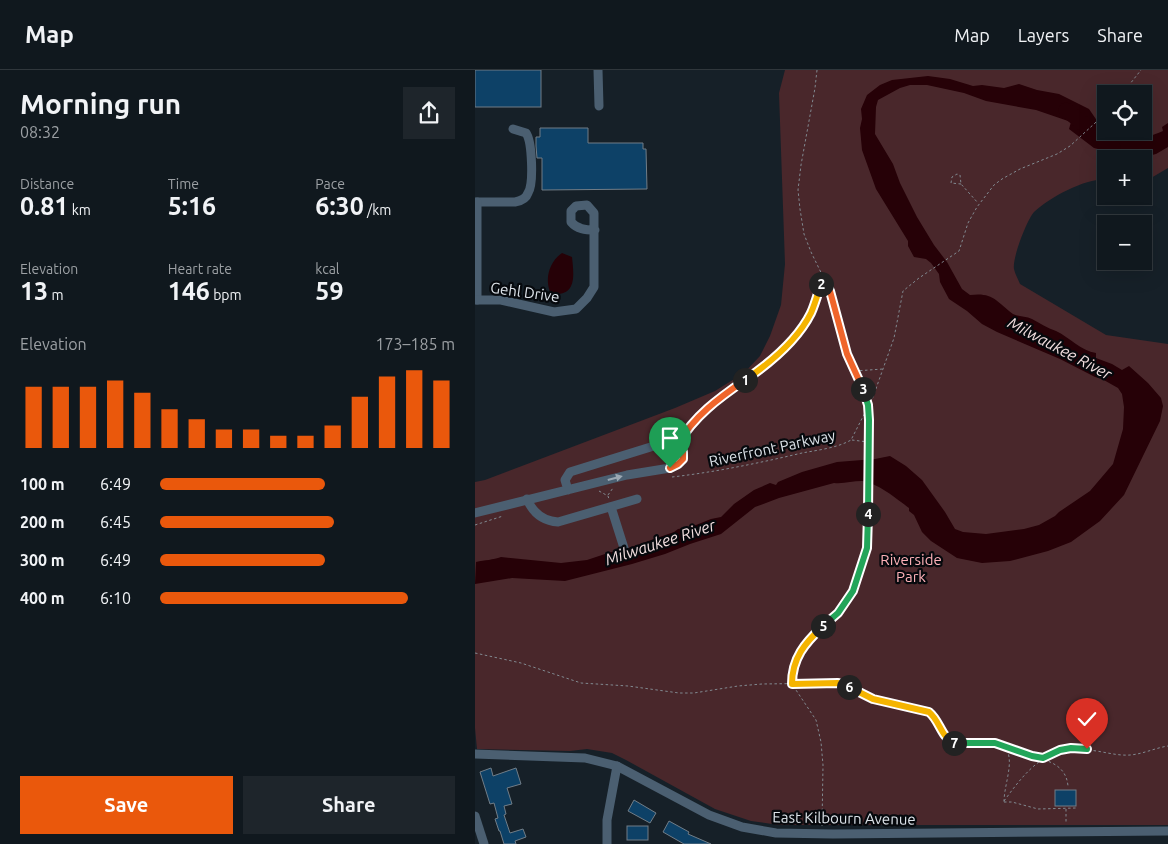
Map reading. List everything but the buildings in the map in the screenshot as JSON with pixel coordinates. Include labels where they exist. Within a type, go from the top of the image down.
[{"type":"street","points":[[598,70],[599,106]]},
{"type":"street","points":[[476,300],[476,202],[515,202],[521,200],[528,194],[531,183],[530,143],[526,133],[513,129]]},
{"type":"street","name":"Gehl Drive","points":[[476,300],[501,300],[554,312],[576,309],[587,298],[594,287],[595,230]]},
{"type":"street","points":[[475,513],[568,490],[627,475],[652,469],[670,468],[683,459],[683,452],[678,444],[670,441],[570,472],[565,480],[568,490]]},
{"type":"street","points":[[527,500],[537,514],[552,522],[562,522],[637,499]]},
{"type":"street","points":[[611,507],[624,548]]},
{"type":"street","name":"East Kilbourn Avenue","points":[[475,754],[585,758],[617,766],[709,815],[742,826],[776,832],[833,834],[1168,831]]},
{"type":"street","points":[[607,844],[607,820],[617,766]]},
{"type":"street","points":[[475,816],[484,844]]},
{"type":"street","points":[[833,834],[833,844]]},
{"type":"path","points":[[817,70],[798,190],[805,234],[830,291],[847,354],[864,390],[868,405],[869,442],[867,548],[853,591],[838,613],[806,642],[795,662],[792,673],[792,684],[816,720],[821,742],[823,765],[822,834]]},
{"type":"path","points":[[1129,85],[1141,70]]},
{"type":"path","name":"Riverfront Parkway","points":[[669,478],[730,469],[821,449],[851,440],[873,397],[895,338],[903,292],[919,278],[959,250],[968,222],[994,185],[1020,169],[1057,154],[1077,140],[1097,121]]},
{"type":"path","points":[[961,184],[951,183],[952,178],[957,174],[960,175],[961,184],[979,204]]},
{"type":"path","points":[[678,444],[685,432],[717,400],[771,360],[789,342],[811,312],[823,278]]},
{"type":"path","points":[[855,371],[883,369]]},
{"type":"path","points":[[851,440],[869,442]]},
{"type":"path","points":[[475,525],[505,515]]},
{"type":"path","points":[[475,653],[521,663],[581,683],[628,686],[679,693],[694,693],[738,686],[838,683],[873,699],[929,712],[935,717],[946,738],[953,743],[995,743],[1049,760],[1066,777],[1068,786]]},
{"type":"path","points":[[1004,802],[1026,772],[1043,758],[1060,750],[1071,748],[1117,755],[1130,755],[1168,746]]},
{"type":"path","points":[[1004,802],[1004,788],[1009,764],[1009,754],[1005,747]]},
{"type":"path","points":[[1004,802],[1012,802],[1038,810],[1076,808]]},
{"type":"path","points":[[1066,808],[1066,832]]},
{"type":"green space","name":"Riverside Park","points":[[785,70],[1168,70],[1168,168],[1152,177],[1152,150],[1097,150],[1097,180],[1068,190],[1049,200],[1034,212],[1021,239],[1015,257],[1014,271],[1020,284],[1106,335],[1168,344],[1168,825],[779,825],[751,821],[715,809],[612,753],[587,749],[570,751],[477,749],[475,728],[475,482],[485,480],[675,408],[715,391],[744,373],[760,356],[770,336],[781,305],[785,264],[779,93]]},
{"type":"water","points":[[928,76],[950,79],[973,86],[982,85],[1004,88],[1019,84],[1059,94],[1089,109],[1097,121],[1097,140],[1152,140],[1152,135],[1163,131],[1162,127],[1168,123],[1168,147],[1152,155],[1152,150],[1102,150],[1094,148],[1069,129],[1071,122],[1036,110],[986,101],[964,93],[927,85],[910,85],[900,88],[878,100],[876,107],[875,134],[893,164],[917,217],[947,262],[962,289],[970,295],[978,294],[994,298],[1013,314],[1030,318],[1056,331],[1085,350],[1096,353],[1096,358],[1122,370],[1129,366],[1161,398],[1163,406],[1160,421],[1124,495],[1100,521],[1071,542],[1048,551],[1010,561],[982,563],[957,558],[931,541],[922,532],[909,508],[880,488],[862,481],[834,483],[779,498],[755,507],[721,534],[632,564],[565,581],[512,578],[475,584],[476,562],[501,557],[561,563],[587,560],[611,552],[617,552],[678,529],[691,527],[721,517],[734,504],[754,490],[770,483],[776,485],[778,482],[802,472],[837,462],[890,456],[906,466],[922,480],[955,529],[963,532],[986,534],[1039,525],[1090,491],[1113,464],[1123,429],[1124,407],[1122,394],[1118,388],[1060,359],[982,324],[949,299],[940,282],[939,274],[931,263],[926,259],[914,257],[908,246],[908,241],[876,189],[862,150],[861,109],[867,95],[880,85],[892,80]]},
{"type":"water","points":[[562,253],[572,257],[572,284],[566,292],[551,294],[548,283],[549,272],[554,261]]},
{"type":"waterway","name":"Milwaukee River","points":[[1066,110],[1113,147]]},
{"type":"route","points":[[670,468],[683,459],[683,452],[678,444],[685,432],[717,400],[771,360],[803,325],[811,312],[823,278],[830,291],[847,354],[864,390],[868,405],[868,540],[853,591],[838,613],[806,642],[795,662],[792,684],[838,683],[873,699],[929,712],[935,717],[946,738],[953,743],[995,743],[1043,758],[1060,750],[1071,748],[1087,749]]}]
